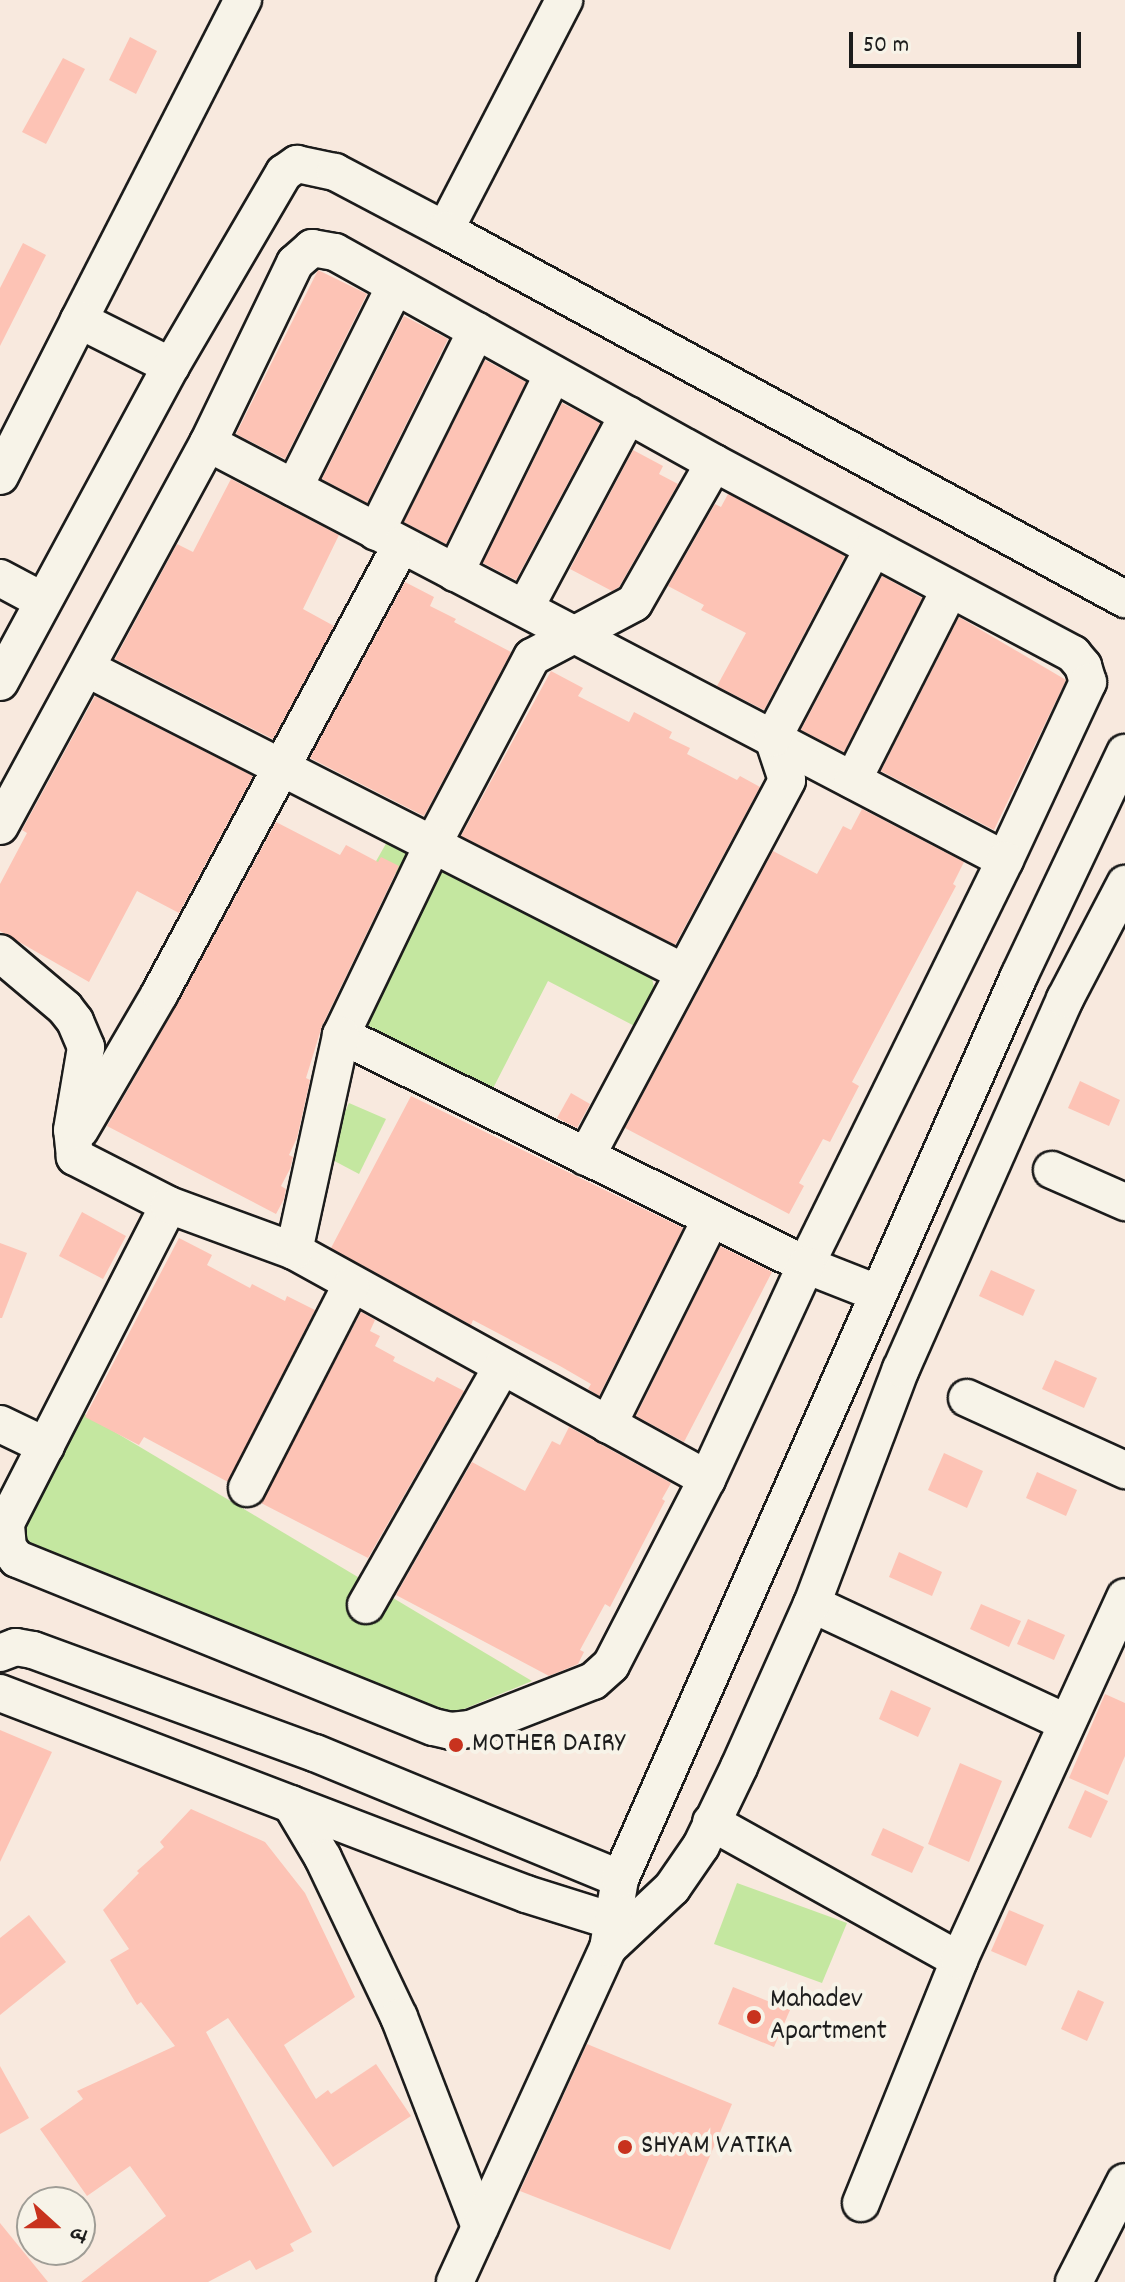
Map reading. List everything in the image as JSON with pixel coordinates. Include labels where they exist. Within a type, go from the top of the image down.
[{"type":"street","points":[[0,476],[243,0]]},
{"type":"street","points":[[445,230],[561,1]]},
{"type":"street","points":[[0,682],[41,600],[171,366],[284,173],[297,164],[335,172],[1125,599]]},
{"type":"street","points":[[0,826],[88,669],[208,443],[295,263],[312,248],[335,252],[714,463],[1073,654],[1083,666],[1088,682],[1005,860],[806,1265],[707,1479],[611,1665],[593,1681],[485,1724],[451,1731],[433,1727],[17,1559],[8,1548],[6,1523],[169,1205]]},
{"type":"street","points":[[294,488],[395,286]]},
{"type":"street","points":[[79,320],[171,366]]},
{"type":"street","points":[[72,1145],[283,768],[388,539],[476,331]]},
{"type":"street","points":[[455,573],[553,374]]},
{"type":"street","points":[[525,608],[628,415]]},
{"type":"street","points":[[208,443],[1005,860]]},
{"type":"street","points":[[294,1251],[341,1035],[433,844],[532,657],[634,603],[714,463]]},
{"type":"street","points":[[586,1157],[787,780],[773,738],[873,548]]},
{"type":"street","points":[[0,578],[41,600]]},
{"type":"street","points":[[853,780],[950,589]]},
{"type":"street","points":[[88,669],[683,972]]},
{"type":"street","points":[[455,2282],[610,1935],[620,1879],[877,1293],[1125,753]]},
{"type":"street","points":[[610,1935],[649,1913],[672,1888],[701,1846],[812,1604],[901,1369],[1065,999],[1123,894],[1069,871]]},
{"type":"street","points":[[0,953],[65,1008],[75,1021],[86,1047],[72,1145],[75,1157],[169,1205],[294,1251],[351,1286],[707,1479]]},
{"type":"street","points":[[341,1035],[806,1265],[877,1293]]},
{"type":"street","points":[[1052,1170],[1125,1202]]},
{"type":"street","points":[[608,1425],[711,1218]]},
{"type":"street","points":[[247,1488],[351,1286]]},
{"type":"street","points":[[366,1605],[502,1367]]},
{"type":"street","points":[[967,1398],[1125,1470]]},
{"type":"street","points":[[0,1424],[46,1446]]},
{"type":"street","points":[[861,2203],[959,1960],[1125,1597]]},
{"type":"street","points":[[812,1604],[1067,1723]]},
{"type":"street","points":[[0,1653],[16,1647],[33,1650],[289,1744],[620,1879]]},
{"type":"street","points":[[0,1693],[526,1894],[610,1935]]},
{"type":"street","points":[[289,1744],[278,1800],[323,1858],[399,2017],[480,2227]]},
{"type":"street","points":[[711,1822],[959,1960]]},
{"type":"street","points":[[1074,2282],[1125,2182]]},
{"type":"green space","points":[[392,833],[651,973],[658,1007],[646,1032],[548,981],[487,1100],[341,1035],[423,887],[375,863]]},
{"type":"green space","points":[[349,1103],[386,1119],[359,1174],[325,1156]]},
{"type":"green space","points":[[83,1413],[532,1681],[447,1716],[30,1553],[23,1539],[22,1521]]},
{"type":"green space","points":[[737,1883],[847,1923],[822,1983],[714,1944]]},
{"type":"building","points":[[130,37],[157,51],[136,94],[109,80]]},
{"type":"building","points":[[63,58],[85,69],[46,144],[22,132]]},
{"type":"building","points":[[23,243],[46,255],[0,346],[0,288]]},
{"type":"building","points":[[318,270],[367,294],[285,459],[236,434]]},
{"type":"building","points":[[404,316],[448,339],[367,503],[322,479]]},
{"type":"building","points":[[485,360],[526,382],[446,544],[404,522]]},
{"type":"building","points":[[562,403],[600,423],[516,580],[483,563]]},
{"type":"building","points":[[633,450],[663,466],[659,474],[678,484],[619,587],[612,591],[570,569]]},
{"type":"building","points":[[231,479],[339,535],[303,609],[334,626],[273,739],[115,659],[177,544],[193,552]]},
{"type":"building","points":[[728,494],[845,556],[764,710],[717,686],[746,633],[701,610],[704,605],[668,586],[715,504],[721,507]]},
{"type":"building","points":[[882,576],[922,598],[844,752],[801,730]]},
{"type":"building","points":[[405,582],[434,597],[430,606],[456,619],[454,622],[511,652],[424,816],[310,758]]},
{"type":"building","points":[[959,617],[1066,680],[994,830],[881,771]]},
{"type":"building","points":[[551,671],[583,688],[578,696],[629,722],[634,712],[672,732],[669,738],[690,748],[687,754],[737,780],[740,776],[760,787],[675,945],[461,836]]},
{"type":"building","points":[[95,696],[253,776],[179,913],[137,891],[89,982],[0,931],[0,884],[27,833],[22,830]]},
{"type":"building","points":[[862,809],[964,862],[953,884],[956,886],[852,1082],[859,1086],[830,1142],[823,1139],[799,1183],[804,1186],[789,1214],[625,1128],[773,851],[817,874],[843,826],[851,830]]},
{"type":"building","points":[[276,822],[340,855],[346,845],[378,862],[381,857],[399,866],[322,1026],[306,1078],[310,1080],[297,1138],[289,1155],[293,1157],[290,1169],[281,1186],[286,1189],[284,1199],[276,1214],[107,1126]]},
{"type":"building","points":[[1080,1081],[1120,1100],[1109,1126],[1068,1108]]},
{"type":"building","points":[[571,1093],[590,1104],[577,1128],[557,1118]]},
{"type":"building","points":[[411,1096],[683,1228],[599,1396],[588,1389],[591,1384],[560,1366],[473,1320],[471,1325],[331,1248]]},
{"type":"building","points":[[82,1212],[126,1236],[103,1279],[59,1256]]},
{"type":"building","points":[[179,1238],[212,1255],[207,1265],[250,1288],[252,1284],[285,1301],[287,1296],[315,1310],[228,1482],[144,1437],[139,1445],[85,1417]]},
{"type":"building","points":[[0,1243],[27,1253],[2,1318],[0,1318]]},
{"type":"building","points":[[720,1246],[772,1272],[684,1442],[636,1416]]},
{"type":"building","points":[[991,1270],[1035,1290],[1023,1316],[979,1296]]},
{"type":"building","points":[[361,1312],[375,1320],[370,1331],[380,1336],[375,1346],[395,1357],[393,1361],[434,1382],[437,1377],[464,1391],[368,1558],[261,1503]]},
{"type":"building","points":[[1055,1360],[1097,1378],[1084,1408],[1042,1389]]},
{"type":"building","points":[[569,1427],[671,1483],[662,1499],[665,1501],[610,1607],[605,1604],[580,1650],[584,1652],[578,1664],[549,1676],[396,1595],[472,1462],[525,1491],[552,1441],[560,1445]]},
{"type":"building","points":[[944,1453],[983,1471],[967,1508],[928,1490]]},
{"type":"building","points":[[1037,1472],[1077,1490],[1066,1516],[1026,1498]]},
{"type":"building","points":[[899,1552],[942,1572],[932,1596],[889,1577]]},
{"type":"building","points":[[981,1604],[1021,1621],[1009,1647],[970,1629]]},
{"type":"building","points":[[1028,1619],[1065,1635],[1054,1660],[1017,1644]]},
{"type":"building","points":[[891,1690],[931,1708],[918,1737],[879,1719]]},
{"type":"building","points":[[1105,1694],[1125,1703],[1125,1756],[1108,1795],[1069,1778]]},
{"type":"building","points":[[0,1730],[52,1752],[0,1862]]},
{"type":"building","points":[[960,1763],[1002,1781],[969,1862],[928,1844]]},
{"type":"building","points":[[1085,1790],[1108,1801],[1091,1838],[1068,1828]]},
{"type":"building","points":[[191,1809],[265,1842],[305,1893],[355,1997],[284,2045],[316,2099],[328,2090],[331,2094],[376,2064],[411,2116],[333,2167],[228,2018],[206,2032],[312,2232],[290,2244],[294,2251],[256,2270],[250,2260],[208,2282],[81,2282],[166,2216],[130,2166],[96,2190],[96,2186],[80,2186],[40,2129],[83,2099],[77,2091],[175,2046],[141,2002],[137,2005],[110,1960],[129,1949],[103,1910],[139,1873],[137,1871],[164,1847],[160,1842]]},
{"type":"building","points":[[883,1828],[924,1847],[912,1873],[871,1855]]},
{"type":"building","points":[[1009,1910],[1044,1925],[1026,1966],[991,1951]]},
{"type":"building","points":[[29,1915],[66,1962],[0,2015],[0,1938]]},
{"type":"building","name":"Mahadev Apartment","points":[[733,1987],[790,2010],[774,2047],[718,2024]]},
{"type":"building","points":[[1078,1990],[1104,2002],[1087,2041],[1061,2029]]},
{"type":"building","name":"SHYAM VATIKA","points":[[587,2044],[732,2104],[670,2250],[520,2191]]},
{"type":"building","points":[[0,2066],[29,2118],[0,2134]]},
{"type":"building","points":[[0,2223],[16,2243],[16,2266],[35,2266],[48,2282],[0,2282]]},
{"type":"place","name":"MOTHER DAIRY","points":[[456,1745]]},
{"type":"place","name":"Mahadev Apartment","points":[[754,2017]]},
{"type":"place","name":"SHYAM VATIKA","points":[[625,2147]]}]
